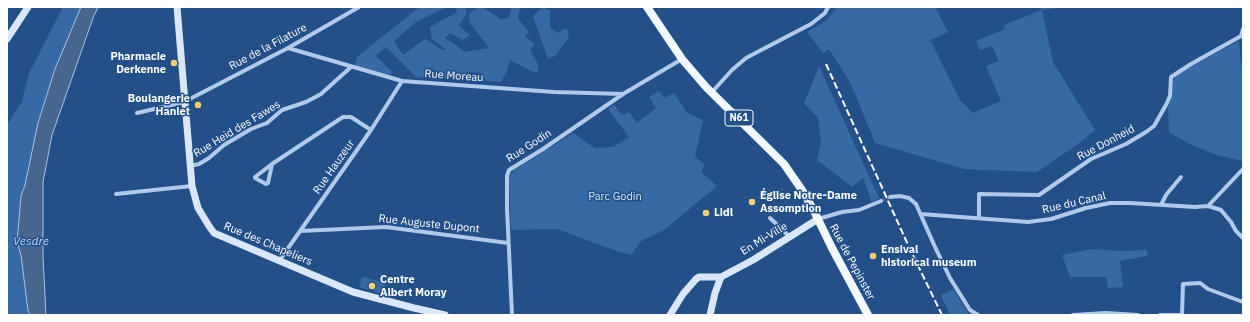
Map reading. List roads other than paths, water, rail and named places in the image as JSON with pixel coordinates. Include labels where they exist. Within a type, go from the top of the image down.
[{"type":"main road","name":"N61","points":[[647,7],[682,59],[712,92],[784,164],[802,190],[818,220]]},
{"type":"main road","name":"Rue de Pepinster","points":[[818,220],[868,315]]},
{"type":"street","points":[[7,39],[28,7]]},
{"type":"street","name":"Rue des Chapeliers","points":[[177,7],[192,186],[198,208],[208,226],[214,233],[353,292],[444,315]]},
{"type":"street","name":"Rue de la Filature","points":[[137,113],[184,102],[288,48],[360,7]]},
{"type":"street","points":[[712,92],[732,70],[746,58],[811,24],[825,12],[828,7]]},
{"type":"street","name":"Rue Donheid","points":[[979,217],[979,194],[1039,195],[1091,159],[1126,144],[1150,129],[1154,126],[1170,96],[1171,77],[1241,36],[1243,29]]},
{"type":"street","name":"Rue Moreau","points":[[288,48],[402,81],[554,92],[623,94]]},
{"type":"street","name":"Rue Godin","points":[[512,315],[508,242],[507,176],[509,170],[543,149],[623,94],[682,59]]},
{"type":"street","name":"Rue Heid des Fawes","points":[[190,166],[199,164],[209,158],[224,145],[251,129],[267,123],[282,110],[306,102],[321,94],[351,67]]},
{"type":"street","name":"Rue Hauzeur","points":[[279,261],[371,130],[402,81]]},
{"type":"street","points":[[272,164],[268,183],[266,184],[255,178],[272,164],[343,117],[351,117],[371,130]]},
{"type":"street","points":[[1243,169],[1208,206],[1221,210],[1243,238]]},
{"type":"street","points":[[1162,205],[1166,196],[1181,177]]},
{"type":"street","points":[[116,194],[192,186]]},
{"type":"street","points":[[890,197],[900,196],[909,198],[916,204],[934,247],[950,278],[970,310],[978,315]]},
{"type":"street","points":[[818,220],[842,212],[859,210],[881,201]]},
{"type":"street","name":"Rue du Canal","points":[[921,214],[979,217],[1028,222],[1051,219],[1086,208],[1110,203],[1195,207],[1208,206]]},
{"type":"street","points":[[770,218],[790,237]]},
{"type":"street","name":"En Mi-Ville","points":[[670,315],[682,294],[696,279],[721,277],[753,260],[818,220]]},
{"type":"street","name":"Rue Auguste Dupont","points":[[300,231],[386,227],[508,242]]},
{"type":"street","points":[[710,315],[715,293],[721,277]]},
{"type":"street","points":[[1160,315],[1182,315],[1183,284],[1200,283],[1208,289],[1243,302]]},
{"type":"street","points":[[1073,315],[1106,313],[1138,315]]},
{"type":"water","name":"Vesdre","points":[[81,7],[98,7],[52,135],[43,182],[43,256],[46,315],[31,315],[28,311],[21,255],[17,242],[21,196],[25,185],[38,123],[55,69]]},
{"type":"tunnel","points":[[881,201],[890,197]]},
{"type":"railway","points":[[826,64],[909,247],[942,315]]},
{"type":"place","name":"Pharmacie Derkenne","points":[[174,63]]},
{"type":"place","name":"Boulangerie Hanlet","points":[[198,105]]},
{"type":"place","name":"Église Notre-Dame Assomption","points":[[752,202]]},
{"type":"place","name":"Lidl","points":[[706,213]]},
{"type":"place","name":"Ensival historical museum","points":[[873,256]]},
{"type":"place","name":"Centre Albert Moray","points":[[372,286]]},
{"type":"park label","name":"Parc Godin","points":[[615,197]]}]
